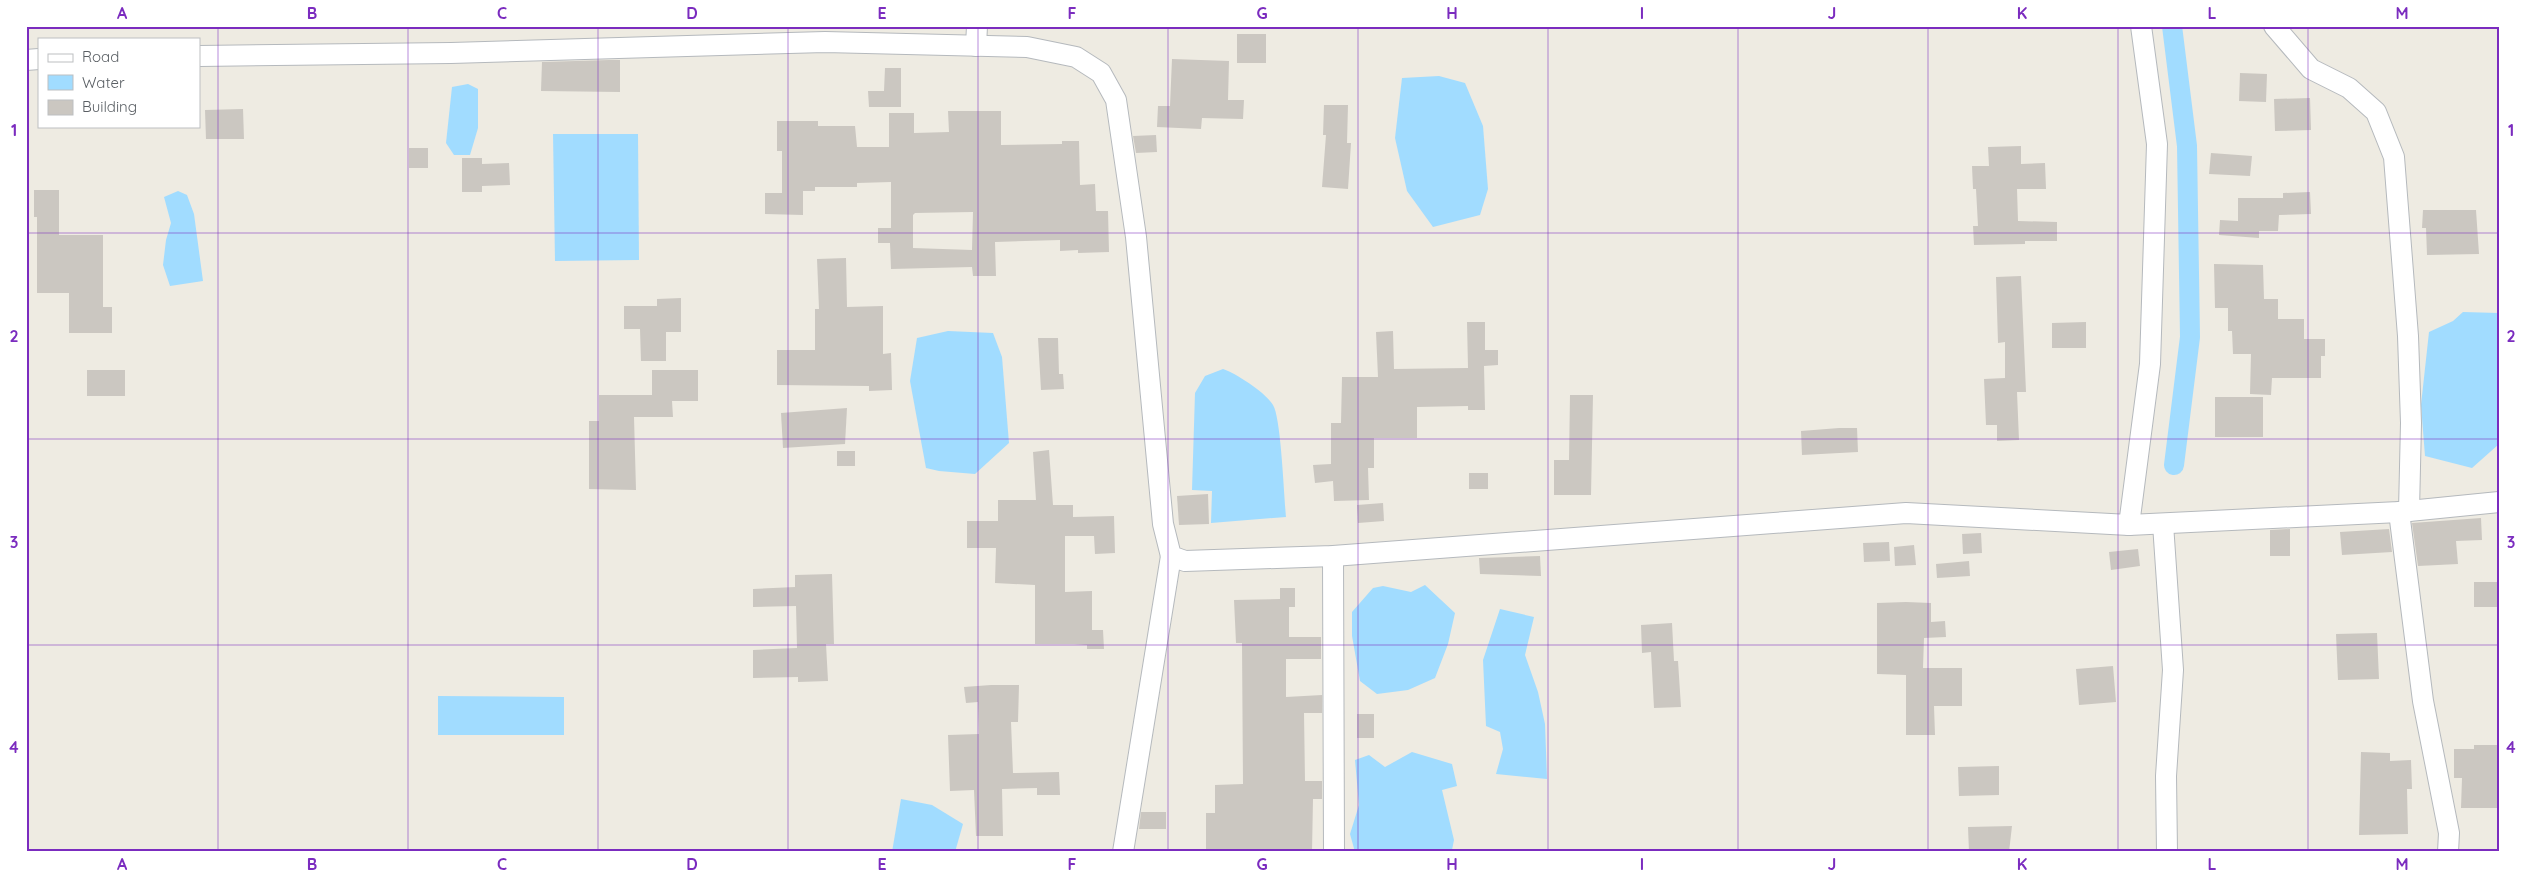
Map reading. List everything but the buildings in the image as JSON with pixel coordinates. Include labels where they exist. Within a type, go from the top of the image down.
[{"type":"street","points":[[976,46],[977,26]]},
{"type":"street","points":[[2129,525],[2150,364],[2157,144],[2141,26]]},
{"type":"street","points":[[2274,26],[2312,69],[2349,88],[2376,112],[2394,158],[2408,336],[2411,423],[2404,512],[2423,702],[2449,833],[2448,852]]},
{"type":"street","points":[[200,56],[451,53],[825,34],[976,46],[1027,47],[1076,57],[1101,73],[1116,100],[1136,238],[1163,524],[1171,556],[1123,852]]},
{"type":"street","points":[[1171,556],[1185,561],[1333,556],[1906,513],[2129,525],[2404,512],[2499,502]]},
{"type":"street","points":[[2163,524],[2173,670],[2166,776],[2167,852]]},
{"type":"street","points":[[1333,556],[1334,852]]},
{"type":"water","points":[[1439,76],[1465,83],[1483,126],[1488,189],[1480,215],[1433,227],[1407,191],[1395,138],[1402,78]]},
{"type":"water","points":[[468,84],[478,89],[478,128],[470,155],[454,155],[446,143],[452,87]]},
{"type":"water","points":[[553,134],[638,134],[639,260],[555,261]]},
{"type":"water","points":[[178,191],[187,195],[194,214],[203,281],[170,286],[163,265],[166,240],[171,223],[164,197]]},
{"type":"water","points":[[2463,312],[2499,313],[2499,444],[2472,468],[2425,456],[2421,405],[2429,332],[2453,321]]},
{"type":"water","points":[[948,331],[993,333],[1002,357],[1009,443],[975,474],[926,468],[910,381],[917,338]]},
{"type":"water","points":[[1223,369],[1236,375],[1264,395],[1273,405],[1276,412],[1286,517],[1211,523],[1212,491],[1192,490],[1195,393],[1205,376]]},
{"type":"water","points":[[1425,585],[1455,613],[1448,644],[1435,678],[1408,690],[1377,694],[1360,681],[1352,636],[1352,612],[1373,588],[1383,586],[1411,592]]},
{"type":"water","points":[[1500,609],[1534,617],[1525,655],[1538,692],[1545,724],[1547,779],[1496,774],[1503,749],[1500,732],[1486,726],[1483,660]]},
{"type":"water","points":[[438,696],[564,697],[564,735],[438,735]]},
{"type":"water","points":[[1412,752],[1452,764],[1457,786],[1442,790],[1454,840],[1452,850],[1355,852],[1350,834],[1359,805],[1355,760],[1369,755],[1385,767]]},
{"type":"water","points":[[901,799],[932,805],[963,824],[955,852],[892,852]]},
{"type":"waterway","points":[[2172,26],[2187,146],[2190,337],[2174,465]]}]
